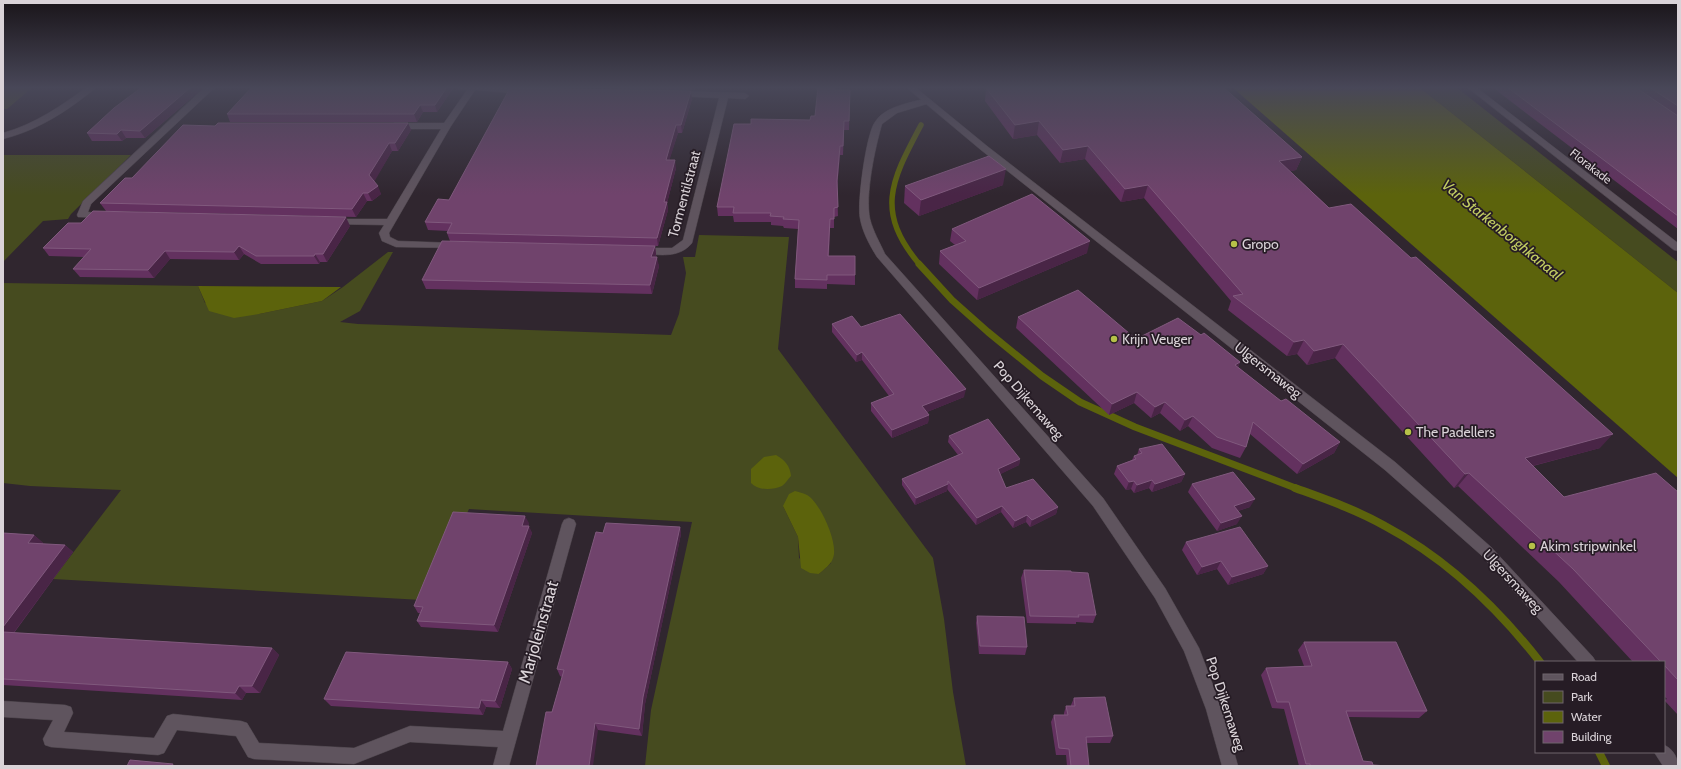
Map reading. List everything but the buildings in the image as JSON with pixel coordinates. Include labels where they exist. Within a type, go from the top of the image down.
[{"type":"street","points":[[3,136],[30,128],[40,123]]},
{"type":"street","points":[[113,216],[82,215],[86,203],[171,123]]},
{"type":"street","points":[[449,123],[384,233],[386,239],[396,244],[467,246]]},
{"type":"street","name":"Tormentilstraat","points":[[631,250],[678,250],[685,246],[688,241],[717,123]]},
{"type":"street","name":"Pop Dijkemaweg","points":[[878,123],[864,197],[864,217],[870,236],[881,255],[1098,502],[1160,593],[1191,648],[1214,709],[1230,766]]},
{"type":"street","name":"Ulgersmaweg","points":[[954,123],[1390,466],[1486,551],[1587,661]]},
{"type":"street","name":"Florakade","points":[[1517,123],[1678,248]]},
{"type":"street","points":[[168,126],[184,126]]},
{"type":"street","points":[[383,126],[447,126]]},
{"type":"street","points":[[322,222],[390,222]]},
{"type":"street","name":"Marjoleinstraat","points":[[501,766],[569,524]]},
{"type":"street","points":[[3,709],[65,713],[51,739],[158,747],[173,722],[241,729],[254,751],[346,756],[354,756],[410,734],[508,739]]},
{"type":"street","points":[[1663,753],[1673,766]]},
{"type":"green space","points":[[1464,123],[1502,123],[1678,262],[1678,293]]},
{"type":"green space","points":[[3,155],[131,155],[71,214],[68,219],[43,221],[3,262]]},
{"type":"green space","points":[[699,235],[789,237],[778,349],[933,558],[944,619],[953,692],[966,766],[645,766],[651,710],[692,522],[469,509],[453,543],[422,600],[53,579],[121,490],[30,486],[3,483],[3,283],[198,286],[205,303],[259,314],[322,301],[343,287],[388,252],[393,252],[360,311],[340,322],[358,324],[671,335],[679,314],[686,273],[683,257],[695,257]],"holes":[[[783,506],[831,563],[819,574],[799,558],[798,537]]]},
{"type":"water","name":"Van Starkenborghkanaal","points":[[1273,123],[1464,123],[1678,293],[1678,478]]},
{"type":"water","points":[[198,286],[341,287],[322,301],[234,318],[209,311]]},
{"type":"water","points":[[776,455],[782,459],[790,469],[791,476],[782,486],[762,489],[754,486],[751,483],[751,469],[764,457]]},
{"type":"water","points":[[795,491],[806,494],[812,499],[823,514],[831,534],[834,552],[833,558],[829,565],[819,574],[810,573],[801,568],[798,537],[783,506],[789,494]]},
{"type":"waterway","points":[[920,265],[906,246],[897,228],[892,211],[892,195],[902,162],[921,125]]},
{"type":"waterway","points":[[919,264],[952,300],[988,332],[1042,376],[1080,402],[1135,427],[1298,489]]},
{"type":"waterway","points":[[1295,488],[1363,515],[1408,539],[1429,553],[1470,586],[1506,622],[1539,661]]},
{"type":"waterway","points":[[1600,753],[1606,766]]},
{"type":"place","name":"Gropo","points":[[1234,244]]},
{"type":"place","name":"Krijn Veuger","points":[[1114,339]]},
{"type":"place","name":"The Padellers","points":[[1408,432]]},
{"type":"place","name":"Akim stripwinkel","points":[[1532,546]]}]
